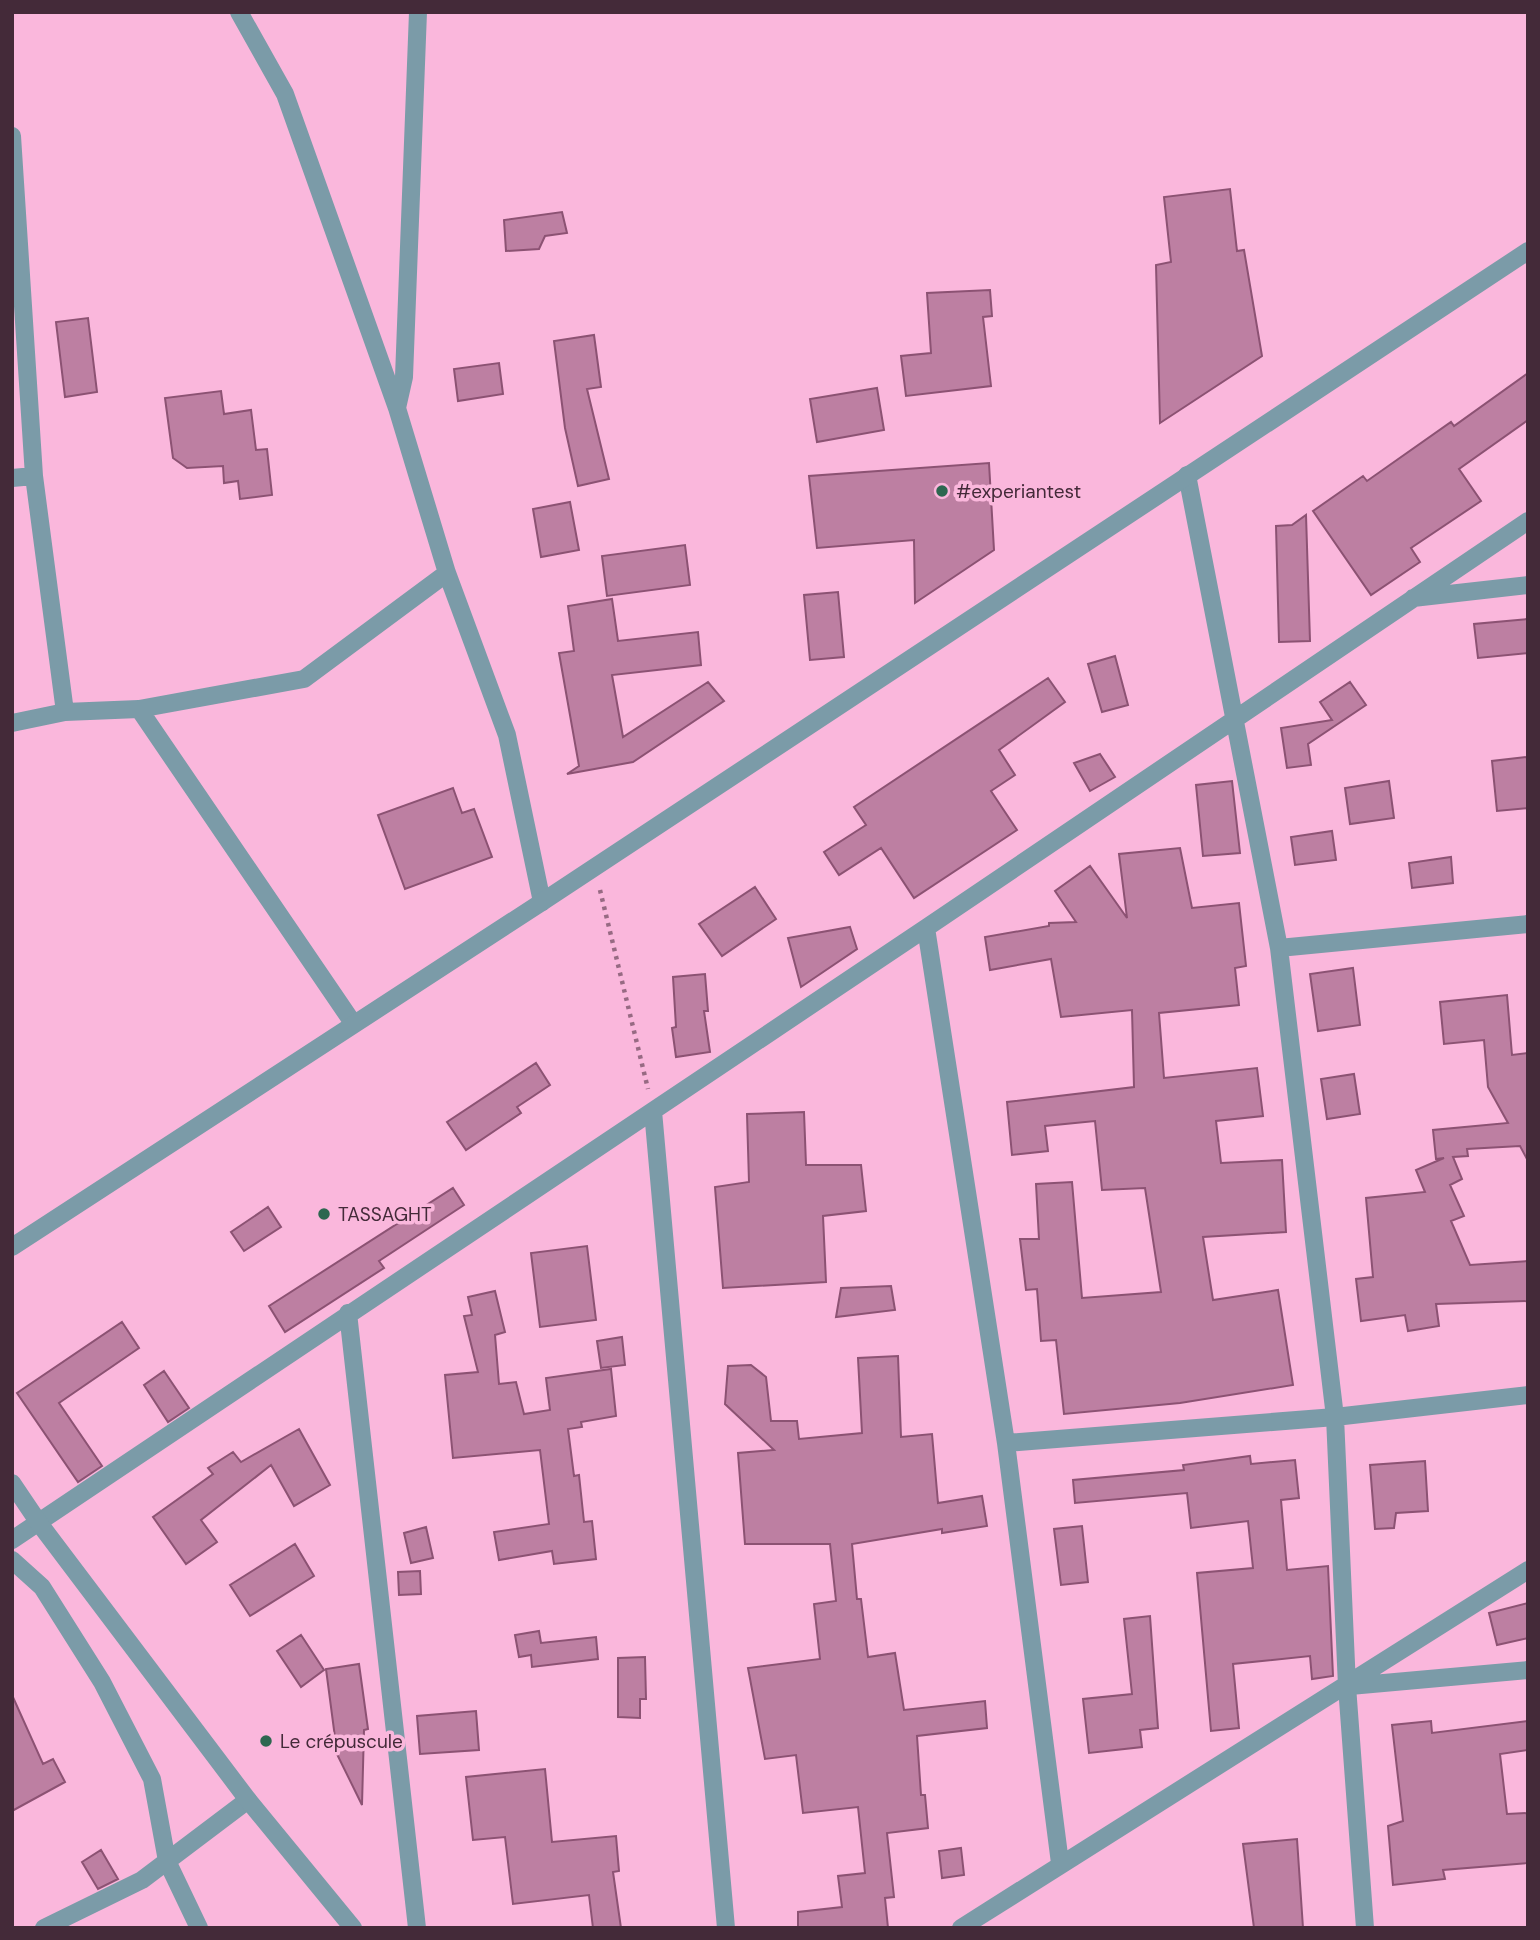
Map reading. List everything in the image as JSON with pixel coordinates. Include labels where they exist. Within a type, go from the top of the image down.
[{"type":"street","points":[[239,12],[285,94],[397,408],[447,573],[506,735],[542,902]]},
{"type":"street","points":[[397,408],[404,377],[418,12]]},
{"type":"street","points":[[12,136],[34,476],[65,712]]},
{"type":"street","points":[[12,1247],[542,902],[594,865],[1528,251]]},
{"type":"street","points":[[1187,475],[1279,948],[1335,1417],[1348,1686],[1365,1928]]},
{"type":"street","points":[[12,478],[34,476]]},
{"type":"street","points":[[12,1540],[926,928],[1528,520]]},
{"type":"street","points":[[12,723],[65,712],[139,709],[304,679],[447,573]]},
{"type":"street","points":[[1410,598],[1528,585]]},
{"type":"street","points":[[139,709],[353,1023]]},
{"type":"street","points":[[1279,948],[1528,923]]},
{"type":"street","points":[[926,928],[1006,1443],[1060,1863]]},
{"type":"street","points":[[653,1111],[726,1928]]},
{"type":"street","points":[[348,1313],[416,1928]]},
{"type":"street","points":[[1006,1443],[1335,1417],[1528,1395]]},
{"type":"street","points":[[12,1483],[39,1523],[248,1800],[353,1928]]},
{"type":"street","points":[[12,1560],[42,1587],[102,1682],[152,1779],[167,1861],[199,1928]]},
{"type":"street","points":[[961,1928],[1060,1863],[1348,1686],[1528,1570]]},
{"type":"street","points":[[1348,1686],[1528,1670]]},
{"type":"street","points":[[44,1928],[142,1880],[248,1800]]},
{"type":"path","points":[[594,865],[653,1111]]},
{"type":"building","points":[[1230,189],[1237,251],[1244,250],[1262,356],[1160,423],[1156,265],[1171,262],[1164,197]]},
{"type":"building","points":[[562,212],[567,233],[545,236],[539,249],[506,251],[504,220]]},
{"type":"building","points":[[990,290],[992,316],[983,317],[991,386],[906,396],[901,356],[931,353],[927,293]]},
{"type":"building","points":[[88,318],[97,392],[65,397],[56,322]]},
{"type":"building","points":[[594,335],[601,387],[587,389],[609,479],[578,486],[565,428],[554,341]]},
{"type":"building","points":[[499,363],[503,394],[458,401],[454,369]]},
{"type":"building","points":[[1528,373],[1528,420],[1459,469],[1481,501],[1411,548],[1420,562],[1371,595],[1313,511],[1363,476],[1367,481],[1451,422],[1454,426]]},
{"type":"building","points":[[877,388],[884,430],[817,442],[810,399]]},
{"type":"building","points":[[221,391],[224,414],[251,410],[256,450],[267,449],[272,495],[240,499],[238,481],[224,483],[223,466],[187,468],[173,458],[165,398]]},
{"type":"building","points":[[989,463],[994,550],[915,603],[914,540],[817,548],[809,476]]},
{"type":"building","points":[[570,502],[579,550],[541,557],[533,509]]},
{"type":"building","points":[[1306,515],[1310,641],[1279,642],[1276,526],[1292,525]]},
{"type":"building","points":[[685,545],[690,585],[607,596],[602,556]]},
{"type":"building","points":[[838,592],[844,657],[810,660],[804,595]]},
{"type":"building","points":[[612,599],[618,641],[698,632],[701,665],[612,675],[623,737],[708,682],[724,701],[633,762],[567,774],[579,766],[559,653],[574,651],[568,606]]},
{"type":"building","points":[[1528,619],[1528,653],[1478,658],[1474,624]]},
{"type":"building","points":[[1115,656],[1128,705],[1102,712],[1088,664]]},
{"type":"building","points":[[1048,678],[1065,702],[999,750],[1015,775],[991,791],[1017,830],[914,898],[881,848],[839,875],[824,852],[866,825],[854,807]]},
{"type":"building","points":[[1350,682],[1366,705],[1308,744],[1311,765],[1287,768],[1281,728],[1332,720],[1320,702]]},
{"type":"building","points":[[1100,754],[1115,777],[1090,791],[1074,763]]},
{"type":"building","points":[[1527,757],[1528,808],[1497,811],[1492,761]]},
{"type":"building","points":[[1232,781],[1240,853],[1203,856],[1196,785]]},
{"type":"building","points":[[1389,781],[1394,818],[1350,824],[1345,788]]},
{"type":"building","points":[[453,788],[462,813],[474,809],[492,857],[405,889],[378,815]]},
{"type":"building","points":[[1332,831],[1336,860],[1295,865],[1291,837]]},
{"type":"building","points":[[1180,848],[1192,908],[1239,903],[1246,966],[1235,968],[1239,1005],[1159,1013],[1164,1078],[1257,1068],[1263,1116],[1216,1121],[1221,1163],[1282,1160],[1286,1232],[1203,1237],[1213,1300],[1278,1290],[1293,1385],[1180,1403],[1064,1414],[1056,1340],[1041,1341],[1037,1289],[1026,1290],[1020,1239],[1039,1239],[1036,1184],[1072,1182],[1082,1298],[1161,1292],[1145,1188],[1102,1190],[1095,1121],[1045,1126],[1048,1151],[1012,1155],[1007,1102],[1134,1087],[1132,1010],[1061,1017],[1051,959],[990,970],[985,937],[1049,926],[1049,923],[1076,922],[1055,891],[1090,866],[1127,918],[1119,854]]},
{"type":"building","points":[[1451,857],[1453,883],[1412,888],[1409,863]]},
{"type":"building","points":[[755,887],[776,919],[722,956],[699,924]]},
{"type":"building","points":[[850,927],[857,949],[801,987],[788,938]]},
{"type":"building","points":[[1353,968],[1360,1025],[1318,1031],[1310,974]]},
{"type":"building","points":[[705,974],[708,1011],[704,1011],[710,1052],[676,1057],[672,1028],[676,1027],[673,977]]},
{"type":"building","points":[[1507,995],[1512,1055],[1528,1053],[1528,1161],[1520,1146],[1467,1149],[1468,1156],[1453,1157],[1462,1179],[1450,1185],[1464,1216],[1451,1221],[1470,1265],[1528,1261],[1528,1301],[1436,1304],[1439,1326],[1408,1331],[1405,1315],[1361,1321],[1356,1279],[1373,1277],[1366,1198],[1425,1192],[1416,1170],[1444,1158],[1436,1159],[1433,1130],[1508,1123],[1488,1087],[1484,1040],[1444,1044],[1440,1002]]},
{"type":"building","points":[[536,1063],[550,1085],[517,1107],[521,1113],[466,1150],[447,1122]]},
{"type":"building","points":[[1354,1074],[1360,1114],[1327,1119],[1321,1079]]},
{"type":"building","points":[[804,1112],[806,1165],[861,1165],[866,1211],[823,1216],[826,1282],[723,1288],[715,1187],[749,1182],[747,1114]]},
{"type":"building","points":[[453,1188],[464,1205],[379,1261],[384,1268],[285,1332],[269,1306]]},
{"type":"building","points":[[268,1207],[281,1227],[244,1251],[231,1232]]},
{"type":"building","points":[[587,1246],[596,1320],[540,1327],[531,1253]]},
{"type":"building","points":[[891,1286],[895,1310],[836,1317],[841,1288]]},
{"type":"building","points":[[495,1291],[505,1332],[495,1335],[499,1384],[516,1382],[524,1414],[550,1410],[546,1378],[611,1369],[616,1416],[581,1422],[582,1427],[568,1429],[574,1476],[579,1475],[584,1522],[592,1521],[596,1559],[554,1564],[552,1551],[499,1560],[494,1532],[549,1524],[540,1450],[453,1458],[445,1375],[478,1372],[464,1316],[472,1315],[468,1297]]},
{"type":"building","points":[[122,1322],[139,1348],[59,1403],[102,1466],[78,1482],[17,1393]]},
{"type":"building","points":[[622,1337],[625,1365],[601,1368],[597,1341]]},
{"type":"building","points":[[898,1356],[901,1437],[932,1434],[938,1503],[982,1496],[987,1526],[942,1533],[942,1529],[852,1544],[857,1599],[861,1599],[868,1657],[895,1653],[904,1710],[985,1701],[987,1728],[917,1736],[921,1795],[925,1795],[928,1828],[887,1833],[894,1897],[885,1898],[888,1928],[798,1928],[798,1912],[842,1907],[838,1876],[865,1873],[858,1807],[803,1813],[796,1755],[765,1759],[748,1668],[820,1659],[814,1604],[836,1601],[830,1544],[745,1544],[738,1453],[774,1450],[725,1404],[728,1366],[751,1365],[766,1377],[771,1421],[797,1421],[799,1439],[862,1433],[858,1358]]},
{"type":"building","points":[[164,1371],[189,1408],[168,1422],[144,1385]]},
{"type":"building","points":[[299,1429],[330,1485],[294,1506],[271,1465],[201,1520],[217,1542],[186,1564],[153,1517],[213,1474],[208,1468],[233,1452],[241,1462]]},
{"type":"building","points":[[1250,1456],[1251,1464],[1295,1460],[1299,1498],[1281,1500],[1287,1570],[1328,1566],[1333,1676],[1312,1679],[1310,1656],[1233,1664],[1239,1728],[1211,1731],[1197,1573],[1253,1568],[1248,1521],[1191,1528],[1187,1493],[1075,1503],[1073,1480],[1184,1470],[1183,1465]]},
{"type":"building","points":[[1425,1461],[1428,1511],[1396,1513],[1394,1528],[1375,1529],[1370,1465]]},
{"type":"building","points":[[1082,1526],[1088,1582],[1061,1585],[1054,1529]]},
{"type":"building","points":[[426,1527],[433,1558],[411,1563],[404,1533]]},
{"type":"building","points":[[295,1544],[314,1576],[250,1616],[230,1585]]},
{"type":"building","points":[[420,1571],[421,1594],[399,1595],[398,1572]]},
{"type":"building","points":[[1528,1603],[1528,1638],[1497,1645],[1489,1613]]},
{"type":"building","points":[[1150,1616],[1158,1728],[1140,1730],[1142,1747],[1089,1753],[1083,1699],[1132,1694],[1124,1619]]},
{"type":"building","points":[[539,1631],[541,1643],[596,1637],[598,1659],[532,1667],[531,1655],[519,1657],[515,1635]]},
{"type":"building","points":[[301,1635],[324,1670],[301,1687],[277,1651]]},
{"type":"building","points":[[645,1657],[646,1699],[640,1699],[640,1718],[618,1717],[618,1658]]},
{"type":"building","points":[[359,1664],[368,1729],[364,1730],[362,1805],[333,1746],[336,1745],[326,1669]]},
{"type":"building","points":[[12,1695],[43,1764],[53,1759],[65,1782],[12,1811]]},
{"type":"building","points":[[476,1711],[479,1750],[420,1754],[417,1716]]},
{"type":"building","points":[[1431,1721],[1432,1733],[1528,1721],[1528,1750],[1500,1754],[1507,1814],[1528,1813],[1528,1863],[1443,1870],[1445,1879],[1393,1885],[1388,1826],[1403,1821],[1392,1725]]},
{"type":"building","points":[[545,1769],[552,1842],[616,1836],[619,1871],[613,1872],[621,1928],[593,1928],[589,1895],[513,1904],[505,1837],[473,1840],[466,1777]]},
{"type":"building","points":[[1297,1839],[1303,1928],[1254,1928],[1243,1844]]},
{"type":"building","points":[[961,1848],[964,1875],[942,1878],[939,1851]]},
{"type":"building","points":[[101,1850],[118,1879],[98,1889],[82,1862]]},
{"type":"place","name":"#experiantest","points":[[942,491]]},
{"type":"place","name":"TASSAGHT","points":[[324,1214]]},
{"type":"place","name":"Le crépuscule","points":[[266,1741]]}]
